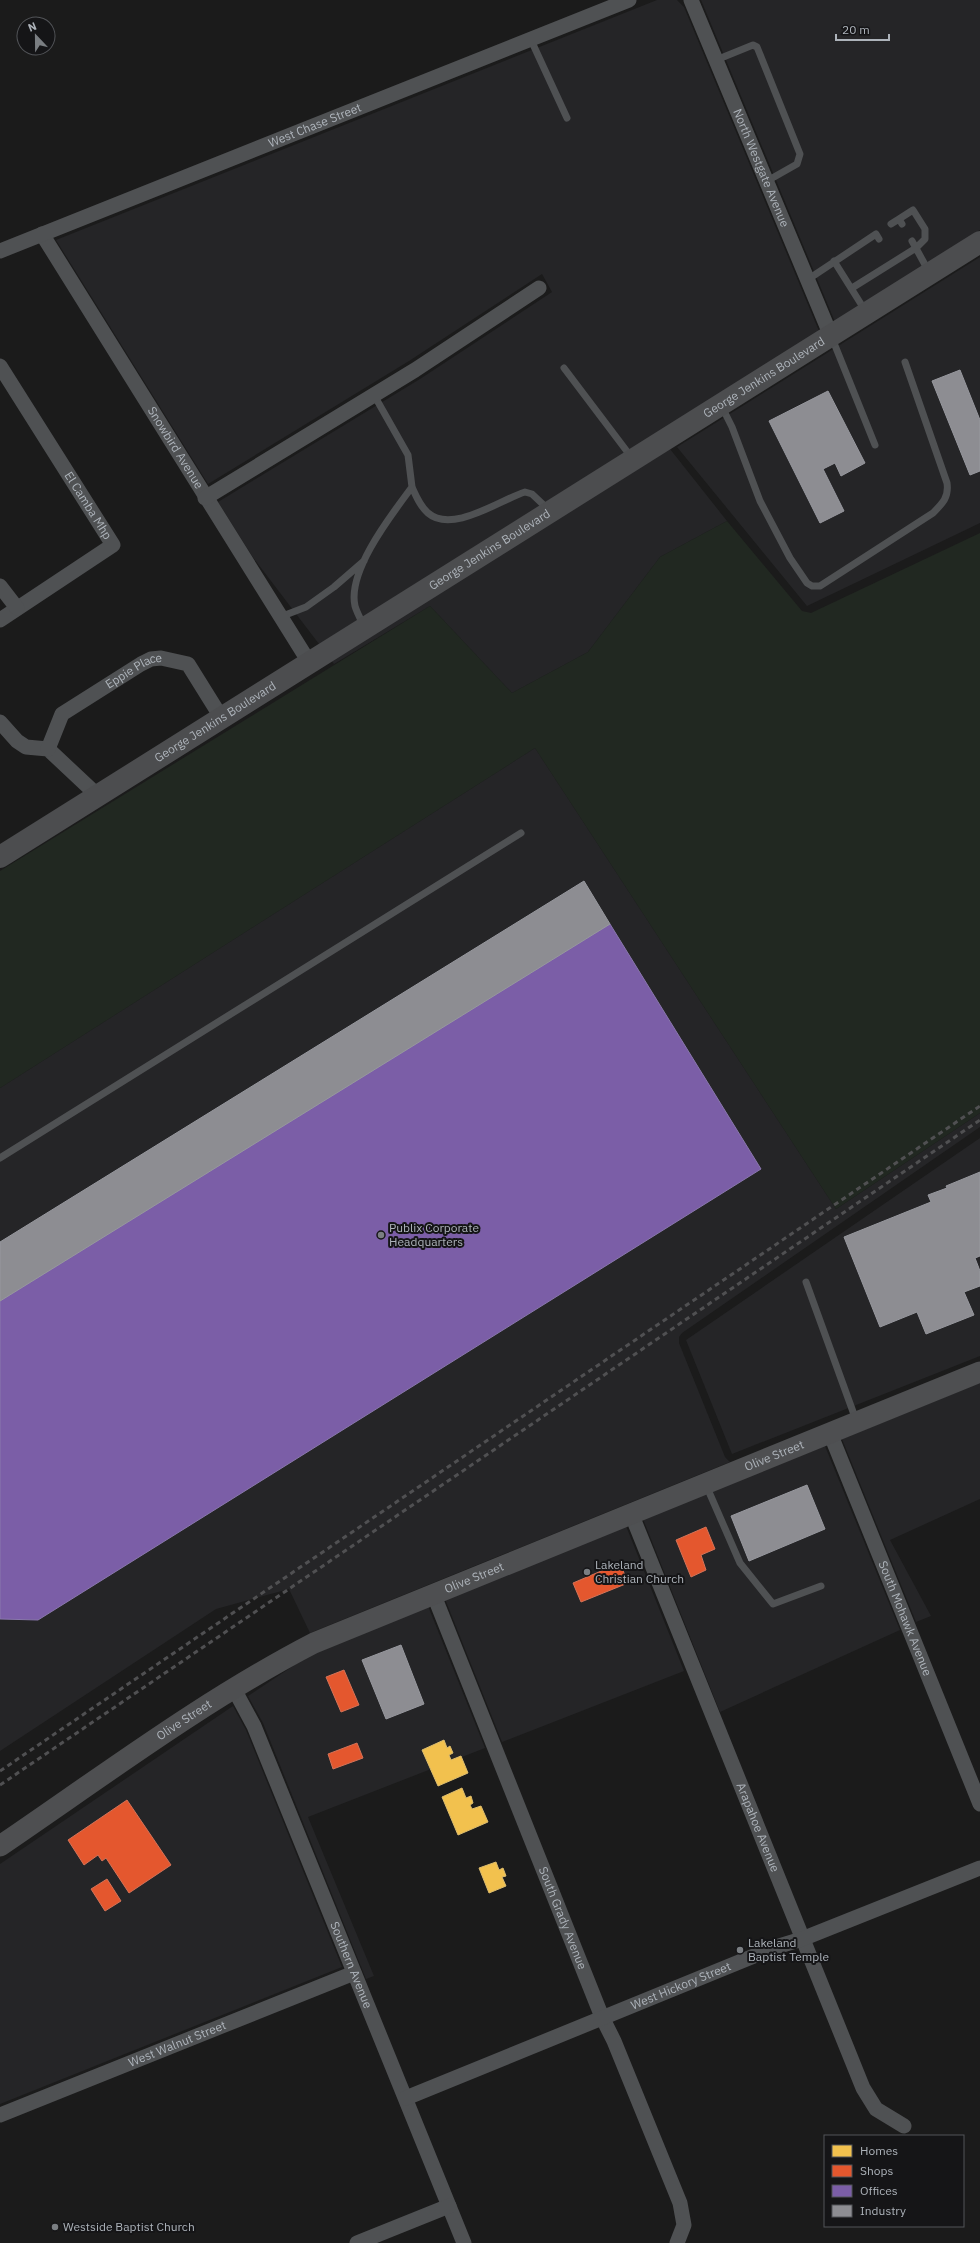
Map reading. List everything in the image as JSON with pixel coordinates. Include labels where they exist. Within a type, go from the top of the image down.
[{"type":"main road","name":"George Jenkins Boulevard","points":[[0,857],[308,662],[980,243]]},
{"type":"main road","name":"Olive Street","points":[[0,1846],[234,1689],[273,1664],[314,1643],[433,1593],[980,1372]]},
{"type":"street","name":"West Chase Street","points":[[0,251],[531,40],[596,6],[629,0]]},
{"type":"street","name":"North Westgate Avenue","points":[[690,0],[831,336]]},
{"type":"street","name":"Snowbird Avenue","points":[[42,234],[308,662]]},
{"type":"street","points":[[205,498],[374,395],[539,288]]},
{"type":"street","name":"El Camba Mhp","points":[[0,366],[113,545],[17,608]]},
{"type":"street","points":[[0,586],[17,608],[0,620]]},
{"type":"street","name":"Eppie Place","points":[[48,749],[62,714],[151,659],[172,659],[188,664],[221,717]]},
{"type":"street","points":[[0,722],[17,741],[26,747],[48,749],[97,795]]},
{"type":"street","name":"South Mohawk Avenue","points":[[830,1433],[980,1804]]},
{"type":"street","name":"Arapahoe Avenue","points":[[631,1513],[802,1939],[864,2088],[876,2109],[904,2126]]},
{"type":"street","name":"South Grady Avenue","points":[[433,1593],[602,2017],[680,2203],[684,2225],[677,2243]]},
{"type":"street","name":"Southern Avenue","points":[[234,1689],[254,1726],[464,2243]]},
{"type":"street","name":"West Hickory Street","points":[[406,2098],[776,1947],[802,1939],[980,1868]]},
{"type":"street","name":"West Walnut Street","points":[[0,2115],[354,1973]]},
{"type":"street","points":[[357,2243],[449,2206]]},
{"type":"lane","points":[[531,40],[567,118]]},
{"type":"lane","points":[[716,60],[753,44],[757,47],[800,154],[797,164],[767,181]]},
{"type":"lane","points":[[852,288],[916,248],[925,239],[925,229],[914,210],[901,221],[892,224]]},
{"type":"lane","points":[[808,280],[834,261],[860,247],[876,234],[879,239]]},
{"type":"lane","points":[[912,241],[930,274]]},
{"type":"lane","points":[[889,255],[893,262]]},
{"type":"lane","points":[[834,261],[867,313]]},
{"type":"lane","points":[[872,265],[877,272]]},
{"type":"lane","points":[[831,336],[875,445]]},
{"type":"lane","points":[[721,405],[732,427],[760,501],[790,558],[807,583],[812,586],[820,586],[933,513],[944,501],[948,492],[947,483],[906,362]]},
{"type":"lane","points":[[564,368],[633,459]]},
{"type":"lane","points":[[374,395],[408,455],[412,487],[420,503],[428,513],[439,519],[453,519],[472,515],[525,492],[532,494],[550,511]]},
{"type":"lane","points":[[364,628],[355,606],[355,586],[364,561],[381,529],[412,487]]},
{"type":"lane","points":[[280,617],[306,607],[334,587],[364,561]]},
{"type":"lane","points":[[0,1158],[521,833]]},
{"type":"lane","points":[[806,1282],[856,1422]]},
{"type":"lane","points":[[705,1484],[740,1563],[773,1604],[821,1586]]},
{"type":"shaded area","points":[[657,0],[677,0],[684,7],[819,331],[319,644],[252,556],[218,502],[420,379],[552,292],[542,274],[409,361],[208,484],[56,240]]},
{"type":"shaded area","points":[[701,0],[980,0],[980,230],[835,322]]},
{"type":"shaded area","points":[[980,257],[980,523],[807,606],[677,447]]},
{"type":"shaded area","points":[[670,449],[727,521],[660,557],[588,652],[512,693],[430,606],[334,664],[331,660]]},
{"type":"shaded area","points":[[727,521],[802,611],[811,613],[980,533],[980,1113],[836,1209],[535,748],[0,1088],[0,871],[430,606],[512,693],[588,652],[660,557]]},
{"type":"shaded area","points":[[535,748],[836,1209],[980,1113],[980,1127],[682,1333],[679,1337],[679,1343],[725,1457],[730,1462],[310,1633],[289,1589],[216,1609],[0,1751],[0,1088]]},
{"type":"shaded area","points":[[980,1138],[980,1356],[732,1454],[686,1340]]},
{"type":"shaded area","points":[[980,1383],[980,1499],[890,1540],[931,1616],[916,1622],[842,1439]]},
{"type":"shaded area","points":[[825,1446],[900,1630],[720,1712],[643,1519]]},
{"type":"shaded area","points":[[626,1526],[684,1671],[502,1742],[445,1599]]},
{"type":"shaded area","points":[[428,1606],[485,1748],[308,1817],[374,1976],[366,1979],[263,1723],[248,1696],[296,1664],[318,1652]]},
{"type":"shaded area","points":[[233,1706],[246,1730],[342,1967],[0,2104],[0,1864]]},
{"type":"building: Homes","points":[[444,1740],[447,1748],[450,1746],[453,1753],[449,1755],[451,1760],[461,1756],[468,1773],[438,1786],[422,1750]]},
{"type":"building: Homes","points":[[462,1788],[466,1798],[471,1796],[473,1803],[470,1805],[472,1809],[481,1806],[488,1822],[458,1835],[442,1797]]},
{"type":"building: Homes","points":[[496,1862],[499,1870],[503,1868],[506,1876],[502,1877],[506,1886],[489,1893],[479,1868]]},
{"type":"building: Shops","points":[[706,1527],[715,1549],[701,1555],[706,1570],[691,1577],[676,1540]]},
{"type":"building: Shops","points":[[620,1563],[628,1583],[581,1602],[573,1583]]},
{"type":"building: Shops","points":[[344,1670],[359,1705],[341,1712],[326,1677]]},
{"type":"building: Shops","points":[[357,1743],[363,1758],[333,1769],[328,1754]]},
{"type":"building: Shops","points":[[127,1800],[171,1865],[129,1893],[106,1858],[102,1861],[98,1855],[84,1865],[68,1840]]},
{"type":"building: Shops","points":[[107,1879],[121,1901],[105,1911],[91,1889]]},
{"type":"building: Offices","name":"Publix Corporate Headquarters","points":[[610,924],[761,1169],[38,1620],[0,1619],[0,1301]]},
{"type":"building: Industry","points":[[960,370],[980,420],[980,471],[970,475],[932,381]]},
{"type":"building: Industry","points":[[828,391],[865,463],[841,476],[835,463],[823,469],[844,511],[820,523],[769,421]]},
{"type":"building: Industry","points":[[584,881],[610,924],[0,1301],[0,1242]]},
{"type":"building: Industry","points":[[980,1172],[980,1256],[975,1258],[980,1271],[980,1286],[964,1292],[974,1315],[926,1334],[917,1312],[880,1327],[844,1237],[931,1202],[928,1195],[947,1188],[946,1186]]},
{"type":"building: Industry","points":[[807,1485],[825,1529],[749,1561],[731,1516]]},
{"type":"building: Industry","points":[[401,1645],[424,1704],[386,1719],[362,1660]]},
{"type":"railway","points":[[0,1771],[980,1106]]},
{"type":"railway","points":[[0,1785],[980,1120]]},
{"type":"place","name":"Publix Corporate Headquarters","points":[[381,1235]]},
{"type":"place","name":"Lakeland Christian Church","points":[[587,1572]]},
{"type":"place","name":"Lakeland Baptist Temple","points":[[740,1950]]},
{"type":"place","name":"Westside Baptist Church","points":[[55,2227]]}]
